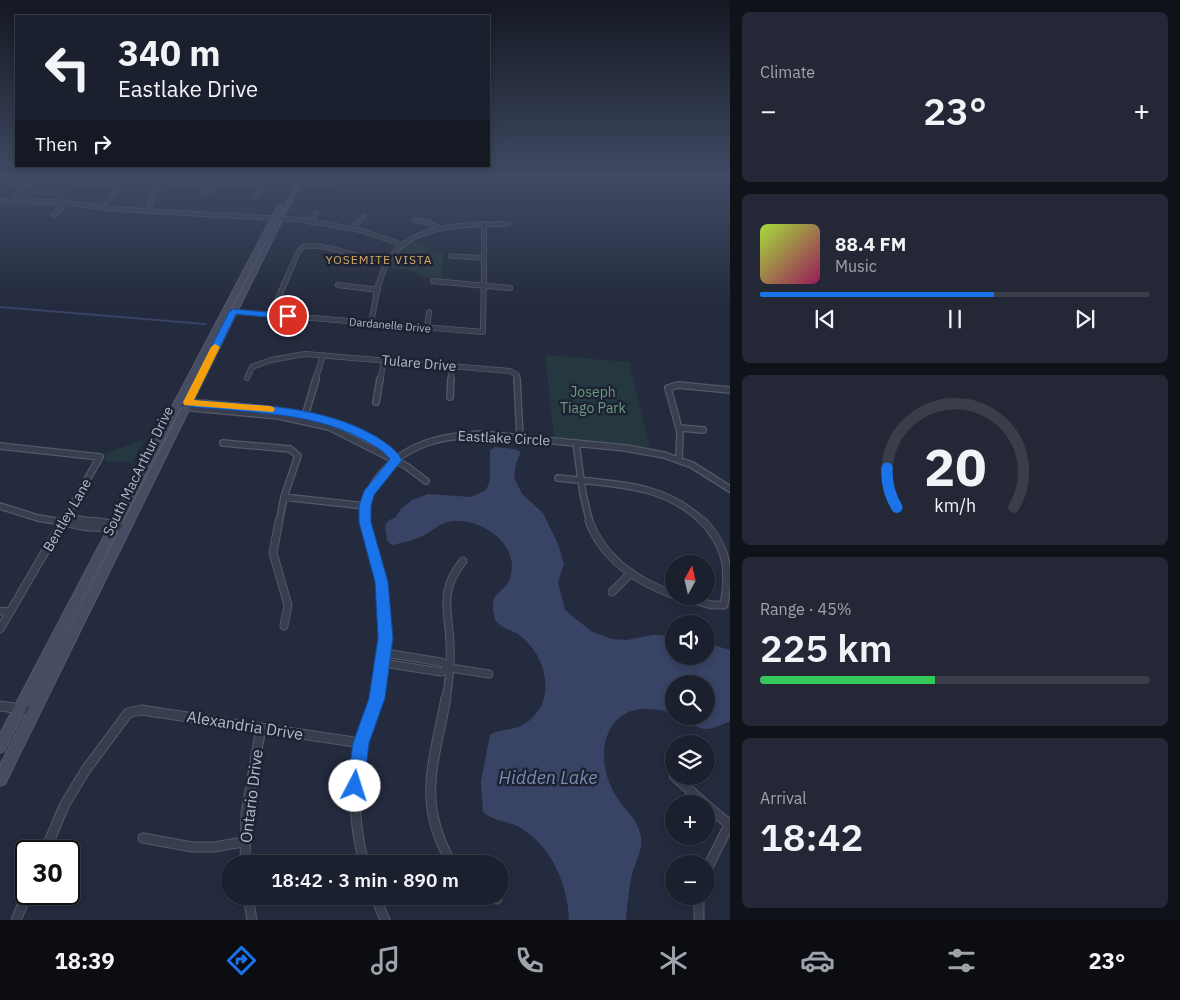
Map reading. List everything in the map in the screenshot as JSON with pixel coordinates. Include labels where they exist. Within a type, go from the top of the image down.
[{"type":"main road","name":"South MacArthur Drive","points":[[0,779],[126,527],[229,311],[278,219]]},
{"type":"main road","name":"South MacArthur Drive","points":[[0,747],[114,526],[184,404]]},
{"type":"street","points":[[278,219],[352,228],[404,245]]},
{"type":"street","points":[[352,228],[361,219]]},
{"type":"street","points":[[414,220],[428,222],[440,230]]},
{"type":"street","points":[[484,224],[484,286]]},
{"type":"street","points":[[371,324],[386,264],[392,254],[404,245],[428,232],[456,226],[508,224]]},
{"type":"street","points":[[271,315],[299,250],[308,246],[324,248],[363,260],[386,264]]},
{"type":"street","points":[[451,256],[484,258]]},
{"type":"street","points":[[433,281],[510,288]]},
{"type":"street","points":[[338,285],[378,290]]},
{"type":"street","name":"Dardanelle Drive","points":[[229,311],[483,332],[484,286]]},
{"type":"street","points":[[427,328],[429,312]]},
{"type":"street","name":"Tulare Drive","points":[[247,378],[252,367],[295,354],[514,372],[517,375],[520,437]]},
{"type":"street","points":[[305,421],[305,414],[323,355]]},
{"type":"street","points":[[376,402],[384,361]]},
{"type":"street","points":[[450,397],[452,366]]},
{"type":"street","points":[[679,459],[682,440],[681,428],[668,388],[678,385],[730,390]]},
{"type":"street","points":[[184,404],[305,414],[334,422],[356,431],[390,450],[397,460]]},
{"type":"street","points":[[184,404],[305,421],[345,433],[384,456],[397,460],[415,470],[426,480]]},
{"type":"street","points":[[681,428],[703,430]]},
{"type":"street","name":"Eastlake Circle","points":[[365,506],[368,494],[386,470],[421,444],[446,436],[482,434],[640,450],[679,459],[706,473],[730,489]]},
{"type":"street","points":[[223,443],[290,449],[295,452],[298,458],[284,497],[273,553],[288,606],[284,626]]},
{"type":"street","points":[[576,443],[588,517],[603,547],[631,572],[665,591]]},
{"type":"street","name":"Bentley Lane","points":[[0,446],[100,457],[0,628]]},
{"type":"street","points":[[558,478],[652,490],[690,511],[712,531],[726,554],[729,570],[724,605],[715,605]]},
{"type":"street","points":[[284,497],[365,506],[365,522],[382,582],[385,653],[377,698],[361,743],[356,768],[354,804],[362,855]]},
{"type":"street","points":[[0,506],[38,518],[63,521],[73,525],[126,527]]},
{"type":"street","points":[[446,855],[435,826],[430,805],[429,784],[447,702],[450,639],[445,605],[448,586],[454,571],[463,561]]},
{"type":"street","points":[[612,592],[631,572]]},
{"type":"street","points":[[0,611],[10,612]]},
{"type":"street","points":[[385,653],[441,662],[450,668],[489,674]]},
{"type":"street","points":[[383,663],[441,672],[450,668]]},
{"type":"street","points":[[0,706],[34,711]]},
{"type":"street","name":"Alexandria Drive","points":[[50,840],[65,804],[85,770],[128,713],[141,710],[361,743]]},
{"type":"street","name":"Ontario Drive","points":[[244,855],[243,842],[247,799],[261,728]]},
{"type":"street","points":[[684,785],[696,795]]},
{"type":"street","points":[[714,855],[730,824],[715,812]]},
{"type":"street","points":[[144,838],[192,847],[214,847],[243,842]]},
{"type":"street","points":[[16,920],[22,905]]},
{"type":"street","points":[[250,905],[252,920]]},
{"type":"street","points":[[379,905],[385,920]]},
{"type":"street","points":[[699,905],[699,920]]},
{"type":"green space","points":[[413,241],[444,254],[441,280],[434,277],[426,278],[409,270],[388,267],[397,254]]},
{"type":"green space","name":"Joseph Tiago Park","points":[[545,355],[629,362],[650,448],[554,437]]},
{"type":"green space","points":[[145,439],[132,462],[105,461],[105,454]]},
{"type":"water","name":"Hidden Lake","points":[[495,447],[515,449],[521,452],[516,464],[514,478],[522,494],[543,513],[558,544],[564,564],[558,582],[565,610],[591,631],[612,639],[627,640],[652,635],[665,635],[665,665],[715,665],[715,646],[730,650],[730,721],[708,729],[693,725],[715,725],[715,675],[665,675],[665,711],[653,709],[632,711],[619,718],[607,736],[604,758],[608,780],[618,799],[638,827],[641,838],[640,852],[631,880],[626,920],[569,920],[568,906],[561,878],[547,853],[527,832],[515,825],[494,819],[483,812],[481,781],[490,735],[521,726],[532,718],[540,708],[545,686],[541,663],[535,652],[519,635],[498,623],[494,616],[494,598],[509,581],[512,566],[510,555],[505,545],[497,536],[477,524],[454,521],[443,524],[425,535],[394,545],[390,544],[387,540],[385,525],[389,520],[395,518],[401,509],[412,500],[428,494],[472,497],[486,490],[490,481],[490,450]]},
{"type":"waterway","points":[[0,307],[205,324]]},
{"type":"slow traffic","points":[[215,347],[188,402],[270,409]]},
{"type":"district","name":"YOSEMITE VISTA","points":[[379,260]]},
{"type":"route","points":[[288,316],[233,312],[188,402],[280,410],[320,418],[349,428],[369,438],[390,450],[397,460],[386,470],[368,494],[365,506],[365,522],[382,582],[386,638],[377,698],[361,743],[355,786]]}]
